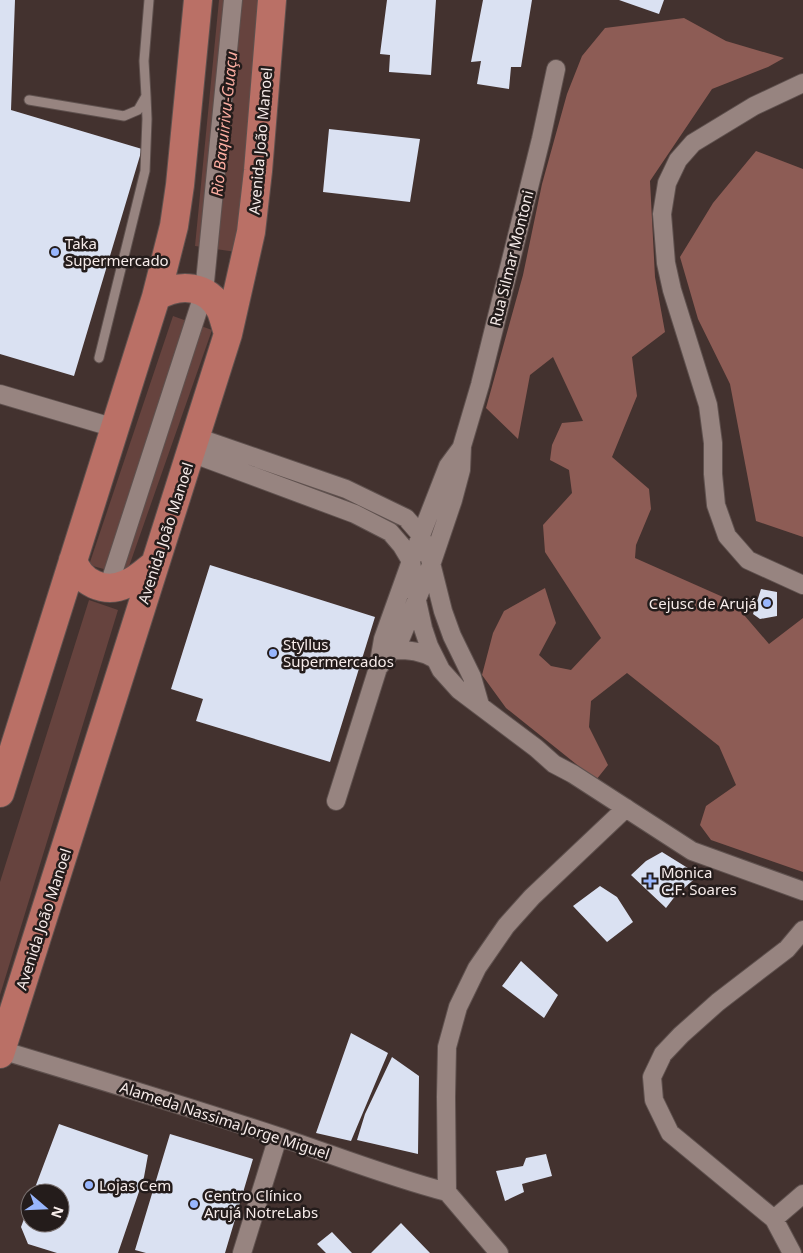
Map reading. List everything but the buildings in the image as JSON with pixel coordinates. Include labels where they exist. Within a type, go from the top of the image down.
[{"type":"main road","points":[[0,793],[156,297],[174,226],[180,185],[198,0]]},
{"type":"main road","name":"Avenida João Manoel","points":[[1,1052],[228,334],[252,232],[272,0]]},
{"type":"main road","points":[[156,297],[175,288],[186,287],[204,292],[220,310],[228,334]]},
{"type":"main road","points":[[73,560],[76,569],[90,582],[108,588],[119,587],[129,583],[155,564]]},
{"type":"street","points":[[108,588],[204,292],[233,0]]},
{"type":"street","name":"Rua Silmar Montoni","points":[[378,668],[400,640],[431,566],[453,500],[461,470],[462,446],[480,386],[541,139],[556,69]]},
{"type":"street","points":[[803,83],[754,106],[693,143],[678,160],[666,183],[662,214],[666,263],[672,290],[708,405],[713,443],[716,505],[727,536],[748,560],[803,585]]},
{"type":"street","points":[[0,394],[115,428]]},
{"type":"street","points":[[193,445],[346,489],[406,518],[420,534],[429,556],[442,611],[472,677],[480,706]]},
{"type":"street","points":[[193,445],[355,514],[390,532],[402,546],[411,561],[423,628],[435,659],[441,670],[458,690],[554,764],[573,774],[692,851],[803,891]]},
{"type":"street","name":"Rua Silmar Montoni","points":[[336,801],[378,668],[383,639],[420,534],[448,466],[462,446]]},
{"type":"street","points":[[394,650],[412,650],[424,653],[435,659]]},
{"type":"street","points":[[499,1253],[447,1192],[446,1096],[448,1047],[458,1007],[477,968],[506,926],[532,897],[626,808]]},
{"type":"street","points":[[792,1253],[774,1219],[670,1133],[654,1100],[652,1077],[663,1054],[681,1034],[718,1002],[787,949],[803,930]]},
{"type":"street","name":"Alameda Nassima Jorge Miguel","points":[[1,1052],[141,1092],[415,1184],[447,1192]]},
{"type":"street","points":[[242,1253],[278,1137]]},
{"type":"street","points":[[774,1219],[803,1194]]},
{"type":"lane","points":[[99,358],[145,171],[147,119],[144,60],[149,0]]},
{"type":"lane","points":[[29,100],[124,116],[138,110],[146,96]]},
{"type":"shaded area","points":[[219,0],[264,0],[236,252],[195,246]]},
{"type":"shaded area","points":[[684,18],[726,41],[784,58],[768,67],[712,89],[650,181],[655,277],[665,332],[632,357],[637,396],[612,457],[649,489],[651,509],[636,545],[635,558],[732,601],[769,644],[803,618],[803,872],[711,840],[700,825],[706,806],[736,785],[719,746],[627,673],[591,701],[589,727],[608,765],[596,780],[506,708],[482,675],[493,633],[504,611],[545,588],[556,623],[539,655],[551,666],[571,670],[601,638],[545,552],[543,525],[572,493],[569,470],[550,460],[552,445],[562,423],[583,421],[553,357],[530,375],[518,439],[486,408],[523,275],[542,184],[567,94],[582,56],[605,28]]},
{"type":"shaded area","points":[[756,151],[803,169],[803,537],[756,521],[730,384],[698,319],[680,257],[713,203]]},
{"type":"shaded area","points":[[173,316],[212,330],[126,575],[89,565]]},
{"type":"shaded area","points":[[89,600],[118,610],[0,995],[0,882]]},
{"type":"place","name":"Taka Supermercado","points":[[55,252]]},
{"type":"place","name":"Cejusc de Arujá","points":[[767,603]]},
{"type":"place","name":"Styllus Supermercados","points":[[273,653]]},
{"type":"place","name":"Monica C.F. Soares","points":[[650,881]]},
{"type":"place","name":"Lojas Cem","points":[[89,1185]]},
{"type":"place","name":"Centro Clínico Arujá NotreLabs","points":[[194,1204]]},
{"type":"water label","name":"Rio Baquirivu-Guaçu","points":[[224,124]]}]
